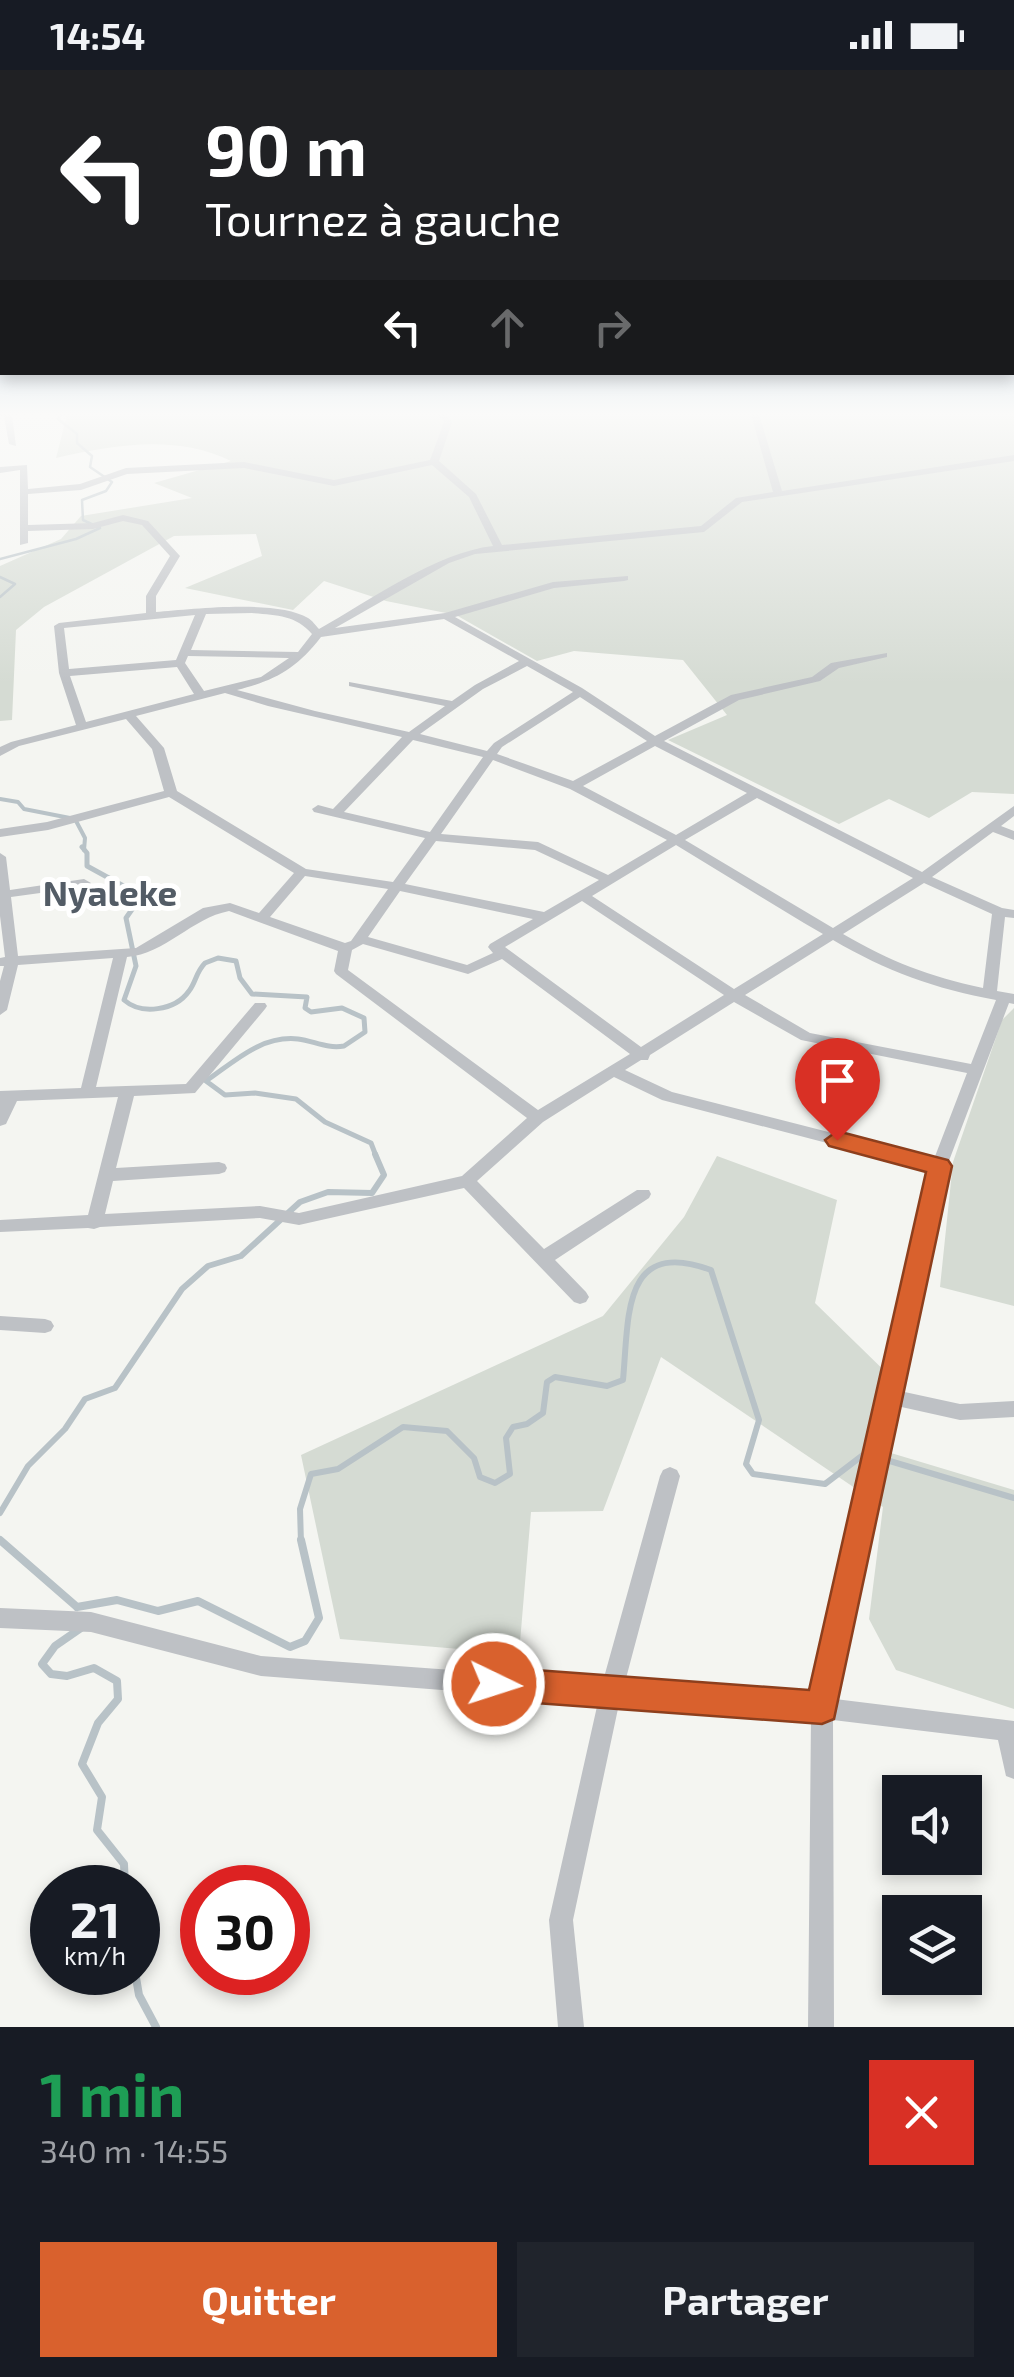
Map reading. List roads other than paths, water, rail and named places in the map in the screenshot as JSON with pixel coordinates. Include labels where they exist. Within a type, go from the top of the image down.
[{"type":"street","points":[[23,543],[24,502]]},
{"type":"street","points":[[476,502],[498,546]]},
{"type":"street","points":[[0,752],[82,726],[265,679],[301,655],[318,634],[446,561],[498,546],[667,536],[704,530],[718,522],[736,502]]},
{"type":"street","points":[[24,528],[96,525],[123,518],[145,523],[175,556],[151,596],[151,616]]},
{"type":"street","points":[[318,634],[446,616],[553,585],[624,578]]},
{"type":"street","points":[[82,726],[64,674],[59,626],[201,613],[277,613],[304,619],[318,634]]},
{"type":"street","points":[[182,658],[201,613]]},
{"type":"street","points":[[446,616],[580,692],[653,740],[923,878],[1006,913],[1002,997],[940,1166],[822,1708],[821,2027]]},
{"type":"street","points":[[64,674],[182,658],[301,655]]},
{"type":"street","points":[[574,786],[735,697],[816,679],[834,665],[883,655]]},
{"type":"street","points":[[182,658],[202,697]]},
{"type":"street","points":[[336,813],[408,738],[526,662]]},
{"type":"street","points":[[353,684],[454,705]]},
{"type":"street","points":[[229,690],[287,709],[493,757],[574,786],[831,934],[930,981],[1002,997]]},
{"type":"street","points":[[537,1118],[341,971],[346,948],[361,939],[498,746],[580,692]]},
{"type":"street","points":[[130,716],[158,748],[171,793],[302,872],[546,917]]},
{"type":"street","points":[[0,834],[48,826],[171,793]]},
{"type":"street","points":[[642,1056],[495,947],[756,793]]},
{"type":"street","points":[[318,809],[435,838],[538,846],[609,880]]},
{"type":"street","points":[[0,1226],[260,1212],[298,1219],[468,1181],[537,1118],[923,878],[1014,810]]},
{"type":"street","points":[[992,826],[1014,836]]},
{"type":"street","points":[[0,857],[6,961],[0,1010]]},
{"type":"street","points":[[262,917],[302,872]]},
{"type":"street","points":[[4,895],[84,883]]},
{"type":"street","points":[[582,896],[733,995],[806,1037],[977,1070]]},
{"type":"street","points":[[6,961],[130,954],[208,911],[230,907],[346,948]]},
{"type":"street","points":[[361,939],[468,970],[504,953]]},
{"type":"street","points":[[87,1094],[130,954]]},
{"type":"street","points":[[0,1120],[6,1096],[190,1089],[260,1006]]},
{"type":"street","points":[[616,1072],[667,1096],[940,1166]]},
{"type":"street","points":[[94,1222],[126,1092]]},
{"type":"street","points":[[106,1175],[218,1168]]},
{"type":"street","points":[[468,1181],[580,1297]]},
{"type":"street","points":[[543,1259],[643,1194]]},
{"type":"street","points":[[0,1323],[44,1326]]},
{"type":"street","points":[[889,1396],[960,1412],[1014,1409]]},
{"type":"street","points":[[571,2027],[561,1920],[610,1692],[670,1476]]},
{"type":"street","points":[[0,1618],[81,1621],[261,1666],[822,1708],[1008,1730],[1014,1768]]},
{"type":"waterway","points":[[0,559],[76,539],[100,528],[83,520],[82,502]]},
{"type":"waterway","points":[[0,577],[15,584],[0,597]]},
{"type":"waterway","points":[[0,799],[18,802],[24,809],[75,819],[85,838],[84,849]]},
{"type":"waterway","points":[[84,849],[87,866],[129,889],[143,892],[129,901],[133,908],[126,918],[136,966],[124,1000],[131,1005],[158,1009],[175,1003],[189,991],[205,963],[218,958],[236,961],[240,978],[252,994],[307,997],[305,1008],[311,1012],[342,1008],[364,1018],[365,1032],[344,1046],[298,1039],[272,1041],[249,1051],[206,1081],[225,1095],[255,1093],[296,1099],[325,1122],[371,1143],[376,1156]]},
{"type":"waterway","points":[[0,1513],[28,1466],[65,1429],[85,1399],[115,1388],[182,1289],[208,1266],[241,1256],[300,1202],[328,1192],[372,1193],[384,1175],[375,1154]]},
{"type":"waterway","points":[[301,1543],[300,1509],[311,1474],[338,1469],[403,1427],[447,1431],[474,1458],[480,1477],[495,1483],[510,1474],[506,1438],[513,1427],[527,1424],[543,1413],[547,1382],[555,1377],[607,1386],[623,1380],[630,1308],[636,1289],[646,1273],[661,1264],[682,1263],[711,1270],[759,1420],[746,1464],[753,1474],[825,1484],[863,1455],[872,1457]]},
{"type":"waterway","points":[[883,1459],[1014,1498]]},
{"type":"waterway","points":[[3,1543],[0,1540],[77,1607],[117,1600],[158,1611],[198,1601],[290,1647],[305,1641],[319,1618],[301,1540]]},
{"type":"waterway","points":[[81,1628],[55,1646],[42,1664],[51,1674],[67,1676],[94,1668],[117,1681],[118,1699],[98,1723],[82,1764],[102,1797],[97,1830],[124,1865]]},
{"type":"waterway","points":[[139,1995],[156,2027]]},
{"type":"district","name":"Nyaleke","points":[[110,892]]}]
